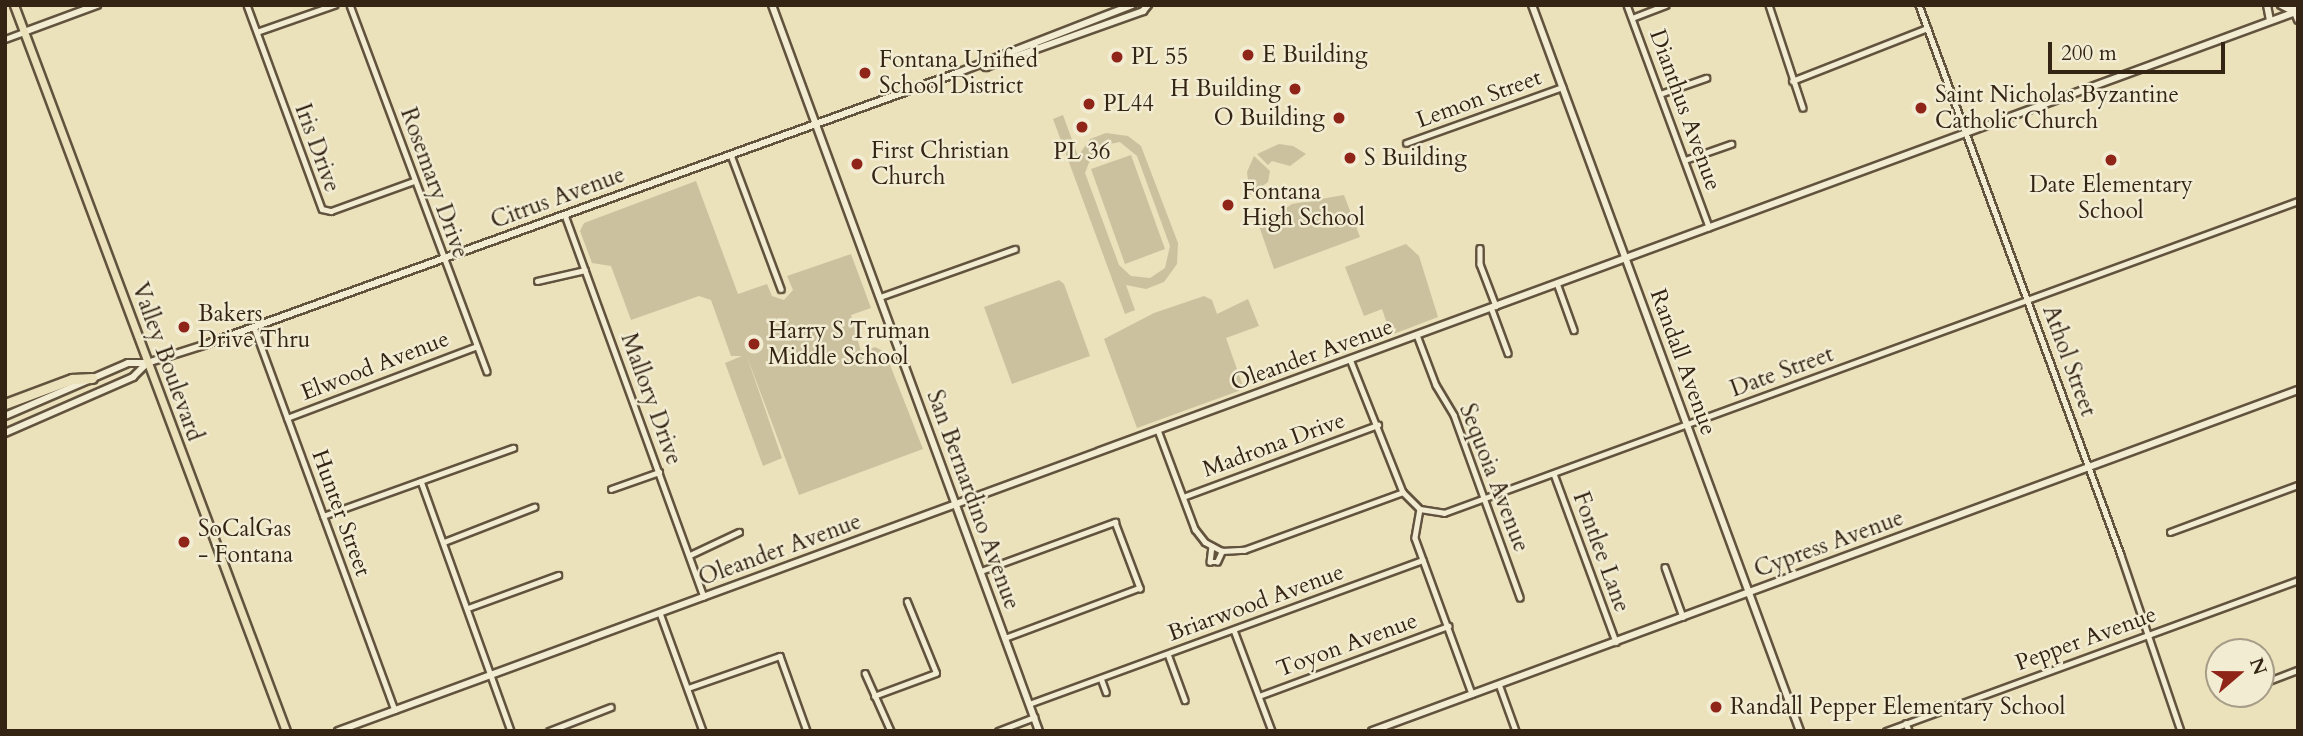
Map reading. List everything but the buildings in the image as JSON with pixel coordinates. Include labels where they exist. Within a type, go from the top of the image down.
[{"type":"highway","points":[[5,404],[72,379],[92,378]]},
{"type":"main road","name":"Valley Boulevard","points":[[14,5],[286,731]]},
{"type":"street","points":[[5,39],[97,5]]},
{"type":"street","name":"Iris Drive","points":[[247,5],[322,209],[331,211],[414,181]]},
{"type":"street","points":[[257,32],[334,5]]},
{"type":"street","name":"Rosemary Drive","points":[[351,5],[475,347],[487,371]]},
{"type":"street","name":"San Bernardino Avenue","points":[[772,5],[1039,731]]},
{"type":"street","name":"Citrus Avenue","points":[[5,416],[128,363],[147,363],[254,327],[981,64],[1132,5]]},
{"type":"street","name":"Citrus Avenue","points":[[981,64],[986,66],[1131,15],[1148,5]]},
{"type":"street","name":"Randall Avenue","points":[[1532,5],[1801,731]]},
{"type":"street","name":"Dianthus Avenue","points":[[1627,5],[1709,227]]},
{"type":"street","points":[[1632,18],[1666,5]]},
{"type":"street","points":[[1769,5],[1803,108]]},
{"type":"street","name":"Athol Street","points":[[1919,5],[2089,467],[2181,731]]},
{"type":"street","points":[[2267,5],[2270,21]]},
{"type":"street","points":[[2281,5],[2295,9],[2298,20]]},
{"type":"street","name":"Oleander Avenue","points":[[338,731],[2270,21],[2295,9]]},
{"type":"street","points":[[1792,81],[1927,28]]},
{"type":"street","points":[[1660,94],[1706,78]]},
{"type":"street","name":"Lemon Street","points":[[1406,143],[1563,87]]},
{"type":"street","points":[[1685,160],[1731,144]]},
{"type":"street","points":[[731,155],[781,289]]},
{"type":"street","name":"Date Street","points":[[1420,509],[1444,513],[1485,499],[2298,201]]},
{"type":"street","name":"Mallory Drive","points":[[565,214],[704,596]]},
{"type":"street","points":[[1480,248],[1480,264],[1508,353]]},
{"type":"street","points":[[880,298],[1015,249]]},
{"type":"street","points":[[537,281],[585,270]]},
{"type":"street","points":[[1557,283],[1574,330]]},
{"type":"street","name":"Hunter Street","points":[[254,327],[395,710]]},
{"type":"street","name":"Sequoia Avenue","points":[[1417,335],[1485,499],[1520,597]]},
{"type":"street","name":"Elwood Avenue","points":[[287,418],[475,347]]},
{"type":"street","points":[[1350,359],[1403,492],[1420,509],[1414,531],[1472,694]]},
{"type":"street","name":"Citrus Avenue","points":[[5,433],[133,377],[147,363]]},
{"type":"street","name":"Cypress Avenue","points":[[1372,731],[2298,390]]},
{"type":"street","name":"Madrona Drive","points":[[1183,497],[1378,425]]},
{"type":"street","points":[[1158,430],[1199,536],[1222,551],[1244,550],[1403,492]]},
{"type":"street","points":[[323,516],[513,448]]},
{"type":"street","points":[[611,489],[659,472]]},
{"type":"street","name":"Fontlee Lane","points":[[1554,474],[1616,642]]},
{"type":"street","points":[[421,481],[511,731]]},
{"type":"street","points":[[2171,532],[2298,485]]},
{"type":"street","points":[[444,542],[534,508]]},
{"type":"street","points":[[981,571],[1115,522],[1140,588],[1006,638]]},
{"type":"street","points":[[690,555],[740,532]]},
{"type":"street","points":[[1212,546],[1210,562],[1217,562],[1222,551]]},
{"type":"street","name":"Briarwood Avenue","points":[[1029,704],[1423,559]]},
{"type":"street","points":[[1665,567],[1683,617]]},
{"type":"street","points":[[468,608],[558,575]]},
{"type":"street","name":"Pepper Avenue","points":[[1886,731],[2298,580]]},
{"type":"street","points":[[874,696],[936,673],[907,602]]},
{"type":"street","points":[[660,612],[703,731]]},
{"type":"street","name":"Toyon Avenue","points":[[1259,696],[1448,626]]},
{"type":"street","points":[[1234,630],[1272,731]]},
{"type":"street","points":[[1168,654],[1185,700]]},
{"type":"street","points":[[688,688],[780,656],[807,731]]},
{"type":"street","points":[[2275,679],[2298,670]]},
{"type":"street","points":[[865,673],[891,731]]},
{"type":"street","points":[[1101,678],[1106,692]]},
{"type":"street","points":[[1499,684],[1516,731]]},
{"type":"street","points":[[550,731],[611,707]]},
{"type":"street","points":[[998,731],[1034,717]]},
{"type":"street","points":[[1906,723],[1909,731]]},
{"type":"shaded area","points":[[1063,115],[1078,156],[1090,139],[1106,133],[1128,136],[1141,146],[1178,243],[1177,264],[1164,282],[1146,289],[1126,285],[1135,310],[1125,314],[1053,119]],"holes":[[[1120,142],[1137,156],[1170,246],[1165,268],[1150,278],[1131,276],[1119,265],[1085,173],[1095,147]]]},
{"type":"shaded area","points":[[1279,144],[1293,146],[1306,154],[1290,166],[1272,161],[1268,165],[1257,154]]},
{"type":"shaded area","points":[[1131,155],[1165,249],[1125,264],[1091,169]]},
{"type":"shaded area","points":[[1254,156],[1270,171],[1268,182],[1250,195],[1247,172]]},
{"type":"shaded area","name":"Harry S Truman Middle School","points":[[696,181],[738,294],[767,284],[772,296],[784,300],[793,290],[787,276],[851,254],[871,308],[851,315],[861,352],[875,347],[885,352],[923,449],[799,495],[746,354],[782,458],[763,466],[725,363],[742,356],[731,356],[711,300],[699,296],[631,320],[611,266],[592,263],[580,231],[584,223]]},
{"type":"shaded area","points":[[1344,195],[1360,237],[1274,269],[1259,226],[1292,204]]},
{"type":"shaded area","points":[[1406,244],[1419,256],[1438,317],[1391,335],[1382,309],[1364,316],[1345,267]]},
{"type":"shaded area","points":[[1059,280],[1064,284],[1090,356],[1012,384],[984,307]]},
{"type":"shaded area","points":[[1204,296],[1212,300],[1217,314],[1248,299],[1259,326],[1226,338],[1244,389],[1137,428],[1104,339],[1154,313]]},
{"type":"place","name":"E Building","points":[[1248,55]]},
{"type":"place","name":"PL 55","points":[[1117,57]]},
{"type":"place","name":"Fontana Unified School District","points":[[865,73]]},
{"type":"place","name":"H Building","points":[[1295,89]]},
{"type":"place","name":"PL44","points":[[1089,104]]},
{"type":"place","name":"Saint Nicholas Byzantine Catholic Church","points":[[1921,108]]},
{"type":"place","name":"O Building","points":[[1339,118]]},
{"type":"place","name":"PL 36","points":[[1082,127]]},
{"type":"place","name":"S Building","points":[[1350,158]]},
{"type":"place","name":"Date Elementary School","points":[[2111,160]]},
{"type":"place","name":"First Christian Church","points":[[857,164]]},
{"type":"place","name":"Fontana High School","points":[[1228,205]]},
{"type":"place","name":"Bakers Drive Thru","points":[[184,327]]},
{"type":"place","name":"Harry S Truman Middle School","points":[[754,344]]},
{"type":"place","name":"SoCalGas - Fontana","points":[[184,542]]},
{"type":"place","name":"Randall Pepper Elementary School","points":[[1716,707]]}]
